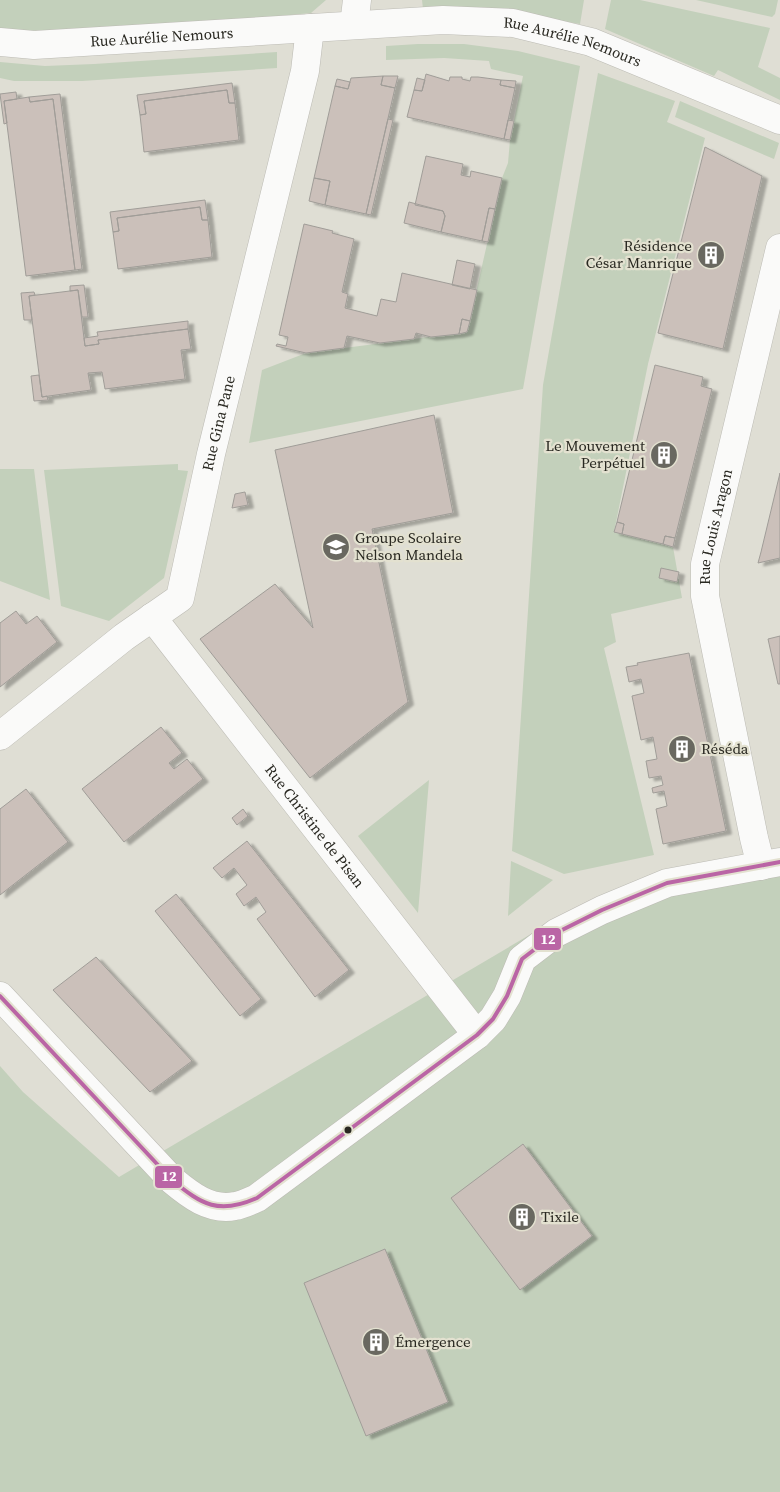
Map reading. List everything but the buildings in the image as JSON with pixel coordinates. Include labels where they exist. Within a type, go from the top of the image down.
[{"type":"street","name":"Rue Aurélie Nemours","points":[[0,42],[34,46],[310,28],[356,12],[513,23],[591,42],[780,120]]},
{"type":"street","name":"Rue Gina Pane","points":[[0,736],[124,637],[180,598],[211,454],[305,71],[310,28]]},
{"type":"street","name":"Rue Louis Aragon","points":[[770,864],[754,838],[705,596],[705,564],[780,248]]},
{"type":"street","name":"Rue Christine de Pisan","points":[[152,617],[477,1035]]},
{"type":"street","points":[[0,996],[172,1180],[194,1198],[216,1206],[235,1207],[257,1198],[477,1035],[493,1019],[507,996],[522,959],[556,933],[602,910],[667,884],[770,864]]},
{"type":"green space","points":[[0,0],[326,0],[311,13],[259,18],[258,22],[0,33]]},
{"type":"green space","points":[[422,0],[584,0],[580,24],[514,13],[423,9]]},
{"type":"green space","points":[[611,0],[640,0],[770,28],[758,67],[780,78],[780,100],[718,70],[714,76],[605,29]]},
{"type":"green space","points":[[696,0],[778,0],[775,14],[772,17]]},
{"type":"green space","points":[[464,44],[518,51],[580,66],[523,389],[249,443],[262,370],[306,353],[467,332],[502,178],[508,163],[510,140],[523,76],[491,69],[489,61],[444,58],[386,60],[386,46]]},
{"type":"green space","points":[[277,52],[277,68],[82,81],[14,81],[0,78],[0,62],[45,66]]},
{"type":"green space","points":[[598,73],[675,101],[667,122],[705,138],[648,364],[614,532],[673,547],[682,598],[611,614],[616,642],[604,648],[654,855],[564,874],[512,851],[543,385]]},
{"type":"green space","points":[[680,101],[779,143],[774,159],[675,117]]},
{"type":"green space","points":[[178,464],[178,470],[188,471],[164,578],[109,621],[61,606],[44,470]]},
{"type":"green space","points":[[0,469],[34,469],[50,600],[0,581]]},
{"type":"green space","points":[[429,780],[418,913],[358,836]]},
{"type":"green space","points":[[780,854],[780,1492],[0,1492],[0,1066],[23,1092],[119,1177],[531,934],[754,860]]},
{"type":"green space","points":[[511,861],[553,880],[508,916]]},
{"type":"transit line","name":"12","points":[[0,996],[172,1180],[202,1201],[212,1205],[232,1206],[257,1198],[477,1035],[493,1019],[507,996],[522,959],[556,933],[602,910],[667,883],[780,862]]},
{"type":"place","name":"Résidence César Manrique","points":[[711,255]]},
{"type":"place","name":"Le Mouvement Perpétuel","points":[[664,455]]},
{"type":"place","name":"Groupe Scolaire Nelson Mandela","points":[[336,547]]},
{"type":"place","name":"Réséda","points":[[682,749]]},
{"type":"place","name":"Tixile","points":[[522,1217]]},
{"type":"place","name":"Émergence","points":[[376,1342]]}]
